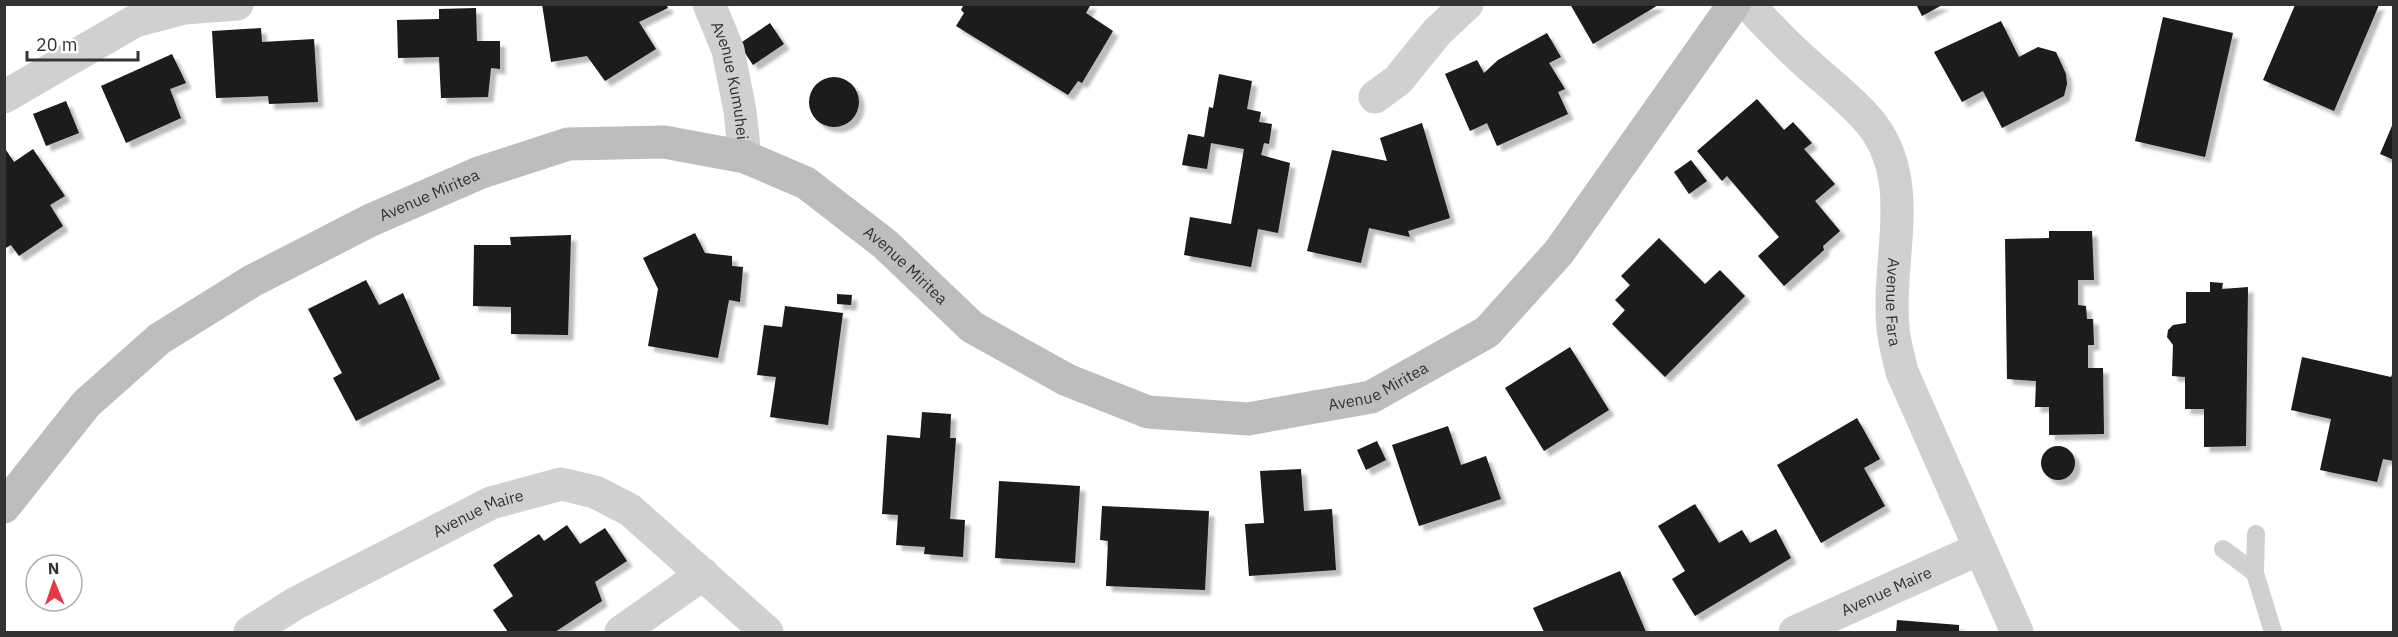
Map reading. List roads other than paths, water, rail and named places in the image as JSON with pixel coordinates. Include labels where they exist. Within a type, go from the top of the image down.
[{"type":"main road","name":"Avenue Miritea","points":[[4,507],[86,405],[159,339],[252,281],[371,220],[478,173],[568,144],[664,142],[745,157],[806,183],[885,244],[972,327],[1067,380],[1149,412],[1248,419],[1371,397],[1487,332],[1559,252],[1734,4]]},
{"type":"street","points":[[8,99],[135,21],[184,8],[237,4]]},
{"type":"street","name":"Avenue Kumuhei","points":[[709,4],[728,50],[740,111],[745,157]]},
{"type":"street","points":[[1375,97],[1398,80],[1437,32],[1467,4]]},
{"type":"street","name":"Avenue Fara","points":[[1748,4],[1774,33],[1845,96],[1873,126],[1888,151],[1895,177],[1897,210],[1893,328],[1902,372],[2017,633]]},
{"type":"street","name":"Avenue Maire","points":[[250,633],[296,603],[491,503],[561,484],[595,492],[630,510],[767,633]]},
{"type":"street","name":"Avenue Maire","points":[[1795,633],[1979,549]]},
{"type":"street","points":[[621,633],[703,574]]},
{"type":"lane","points":[[2256,534],[2255,573],[2274,633]]},
{"type":"lane","points":[[2223,549],[2255,573]]}]
